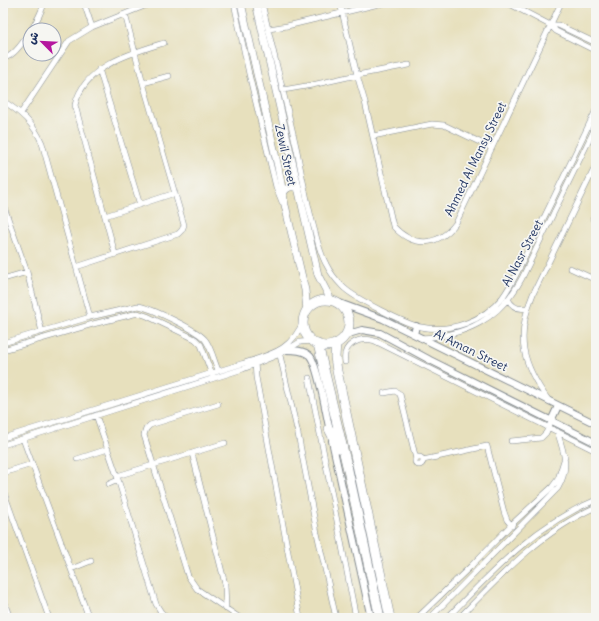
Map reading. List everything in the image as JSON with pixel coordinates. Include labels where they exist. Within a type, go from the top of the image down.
[{"type":"highway","points":[[319,301],[333,301],[343,307],[348,316],[349,326],[345,335],[336,343],[327,345],[316,342],[305,331],[306,315],[312,305],[319,301]]},
{"type":"highway","points":[[316,342],[348,470],[380,618]]},
{"type":"highway","points":[[336,343],[335,357],[337,371],[390,618]]},
{"type":"highway","points":[[330,429],[348,470]]},
{"type":"main road","name":"Zewil Street","points":[[241,3],[305,290],[306,315]]},
{"type":"main road","name":"Zewil Street","points":[[259,4],[292,166],[299,190],[318,275],[333,301]]},
{"type":"main road","points":[[248,74],[256,72]]},
{"type":"main road","points":[[278,167],[284,170],[289,169],[292,166]]},
{"type":"main road","points":[[283,194],[289,187],[294,187],[299,190]]},
{"type":"street","points":[[3,56],[10,56],[22,43],[41,11],[44,3]]},
{"type":"street","points":[[84,3],[92,27]]},
{"type":"street","points":[[22,114],[66,44],[92,27],[152,3]]},
{"type":"street","points":[[234,3],[248,74],[276,187],[282,202],[285,205]]},
{"type":"street","name":"Ahmed Al Mansy Street","points":[[340,3],[365,102],[393,226],[407,238],[419,242],[434,240],[443,236],[456,222],[561,3]]},
{"type":"street","points":[[269,29],[383,3]]},
{"type":"street","points":[[508,3],[550,25],[556,31],[596,51]]},
{"type":"street","points":[[259,4],[269,29],[308,205],[326,265],[343,287],[358,298],[416,326],[429,329],[454,327],[476,318],[492,308],[502,298],[516,275],[596,110]]},
{"type":"street","points":[[76,267],[181,232],[184,225],[134,52],[125,14]]},
{"type":"street","points":[[550,25],[558,25],[596,43]]},
{"type":"street","points":[[115,254],[75,105],[77,96],[99,69],[134,52],[164,43]]},
{"type":"street","points":[[283,90],[409,65]]},
{"type":"street","points":[[99,69],[140,205]]},
{"type":"street","points":[[143,83],[169,76]]},
{"type":"street","points":[[3,101],[22,114],[32,125],[42,144],[90,317]]},
{"type":"street","points":[[373,136],[438,124],[492,148]]},
{"type":"street","name":"Al Nasr Street","points":[[420,338],[442,336],[468,329],[496,312],[508,299],[522,278],[596,126]]},
{"type":"street","points":[[550,402],[532,376],[524,350],[524,323],[527,308],[596,165]]},
{"type":"street","points":[[567,170],[573,172]]},
{"type":"street","points":[[105,216],[175,193]]},
{"type":"street","points":[[3,204],[27,272],[42,332]]},
{"type":"street","points":[[570,268],[596,280]]},
{"type":"street","points":[[3,279],[27,272]]},
{"type":"street","points":[[508,299],[516,308],[527,308]]},
{"type":"street","name":"Al Aman Street","points":[[333,301],[373,315],[414,334],[596,424]]},
{"type":"street","points":[[3,343],[90,317],[138,306],[145,307],[171,319],[203,337],[209,346],[218,370]]},
{"type":"street","points":[[3,350],[93,324],[133,314],[143,314],[168,325],[199,342],[213,378]]},
{"type":"street","points":[[280,352],[294,338],[306,315]]},
{"type":"street","points":[[168,325],[171,319]]},
{"type":"street","points":[[414,334],[416,326]]},
{"type":"street","points":[[345,335],[362,330],[380,333],[550,424],[557,431],[596,451]]},
{"type":"street","points":[[345,362],[345,354],[351,345],[361,339],[370,340],[550,424],[596,443]]},
{"type":"street","points":[[3,445],[213,378],[286,350],[300,342],[316,342]]},
{"type":"street","points":[[286,350],[307,354],[312,359],[317,372],[371,618]]},
{"type":"street","points":[[280,352],[336,618]]},
{"type":"street","points":[[255,361],[256,377],[300,618]]},
{"type":"street","points":[[3,438],[211,372],[242,366]]},
{"type":"street","points":[[309,378],[356,618]]},
{"type":"street","points":[[384,393],[395,390],[400,394],[416,459],[415,462],[418,465],[421,464],[423,460],[487,446],[505,516],[516,530]]},
{"type":"street","points":[[218,404],[150,425],[146,429],[144,435],[188,576],[197,589],[240,618]]},
{"type":"street","points":[[511,441],[541,438],[545,435],[558,406]]},
{"type":"street","points":[[96,415],[118,478],[156,604],[167,618]]},
{"type":"street","points":[[64,418],[66,425]]},
{"type":"street","points":[[430,618],[558,488],[565,470],[565,456],[557,431]]},
{"type":"street","points":[[23,439],[89,618]]},
{"type":"street","points":[[110,484],[118,478],[153,465],[225,443]]},
{"type":"street","points":[[77,459],[108,448]]},
{"type":"street","points":[[192,453],[225,584],[226,608]]},
{"type":"street","points":[[417,618],[472,566],[511,525],[556,482],[565,456]]},
{"type":"street","points":[[3,473],[32,464]]},
{"type":"street","points":[[3,490],[49,618]]},
{"type":"street","points":[[447,618],[499,565],[528,540],[565,514],[596,500]]},
{"type":"street","points":[[459,618],[533,547],[569,521],[596,507]]},
{"type":"street","points":[[565,514],[569,521]]},
{"type":"street","points":[[528,540],[533,547]]},
{"type":"street","points":[[71,569],[91,561]]},
{"type":"street","points":[[3,599],[10,618]]},
{"type":"street","points":[[155,618],[161,612]]}]
